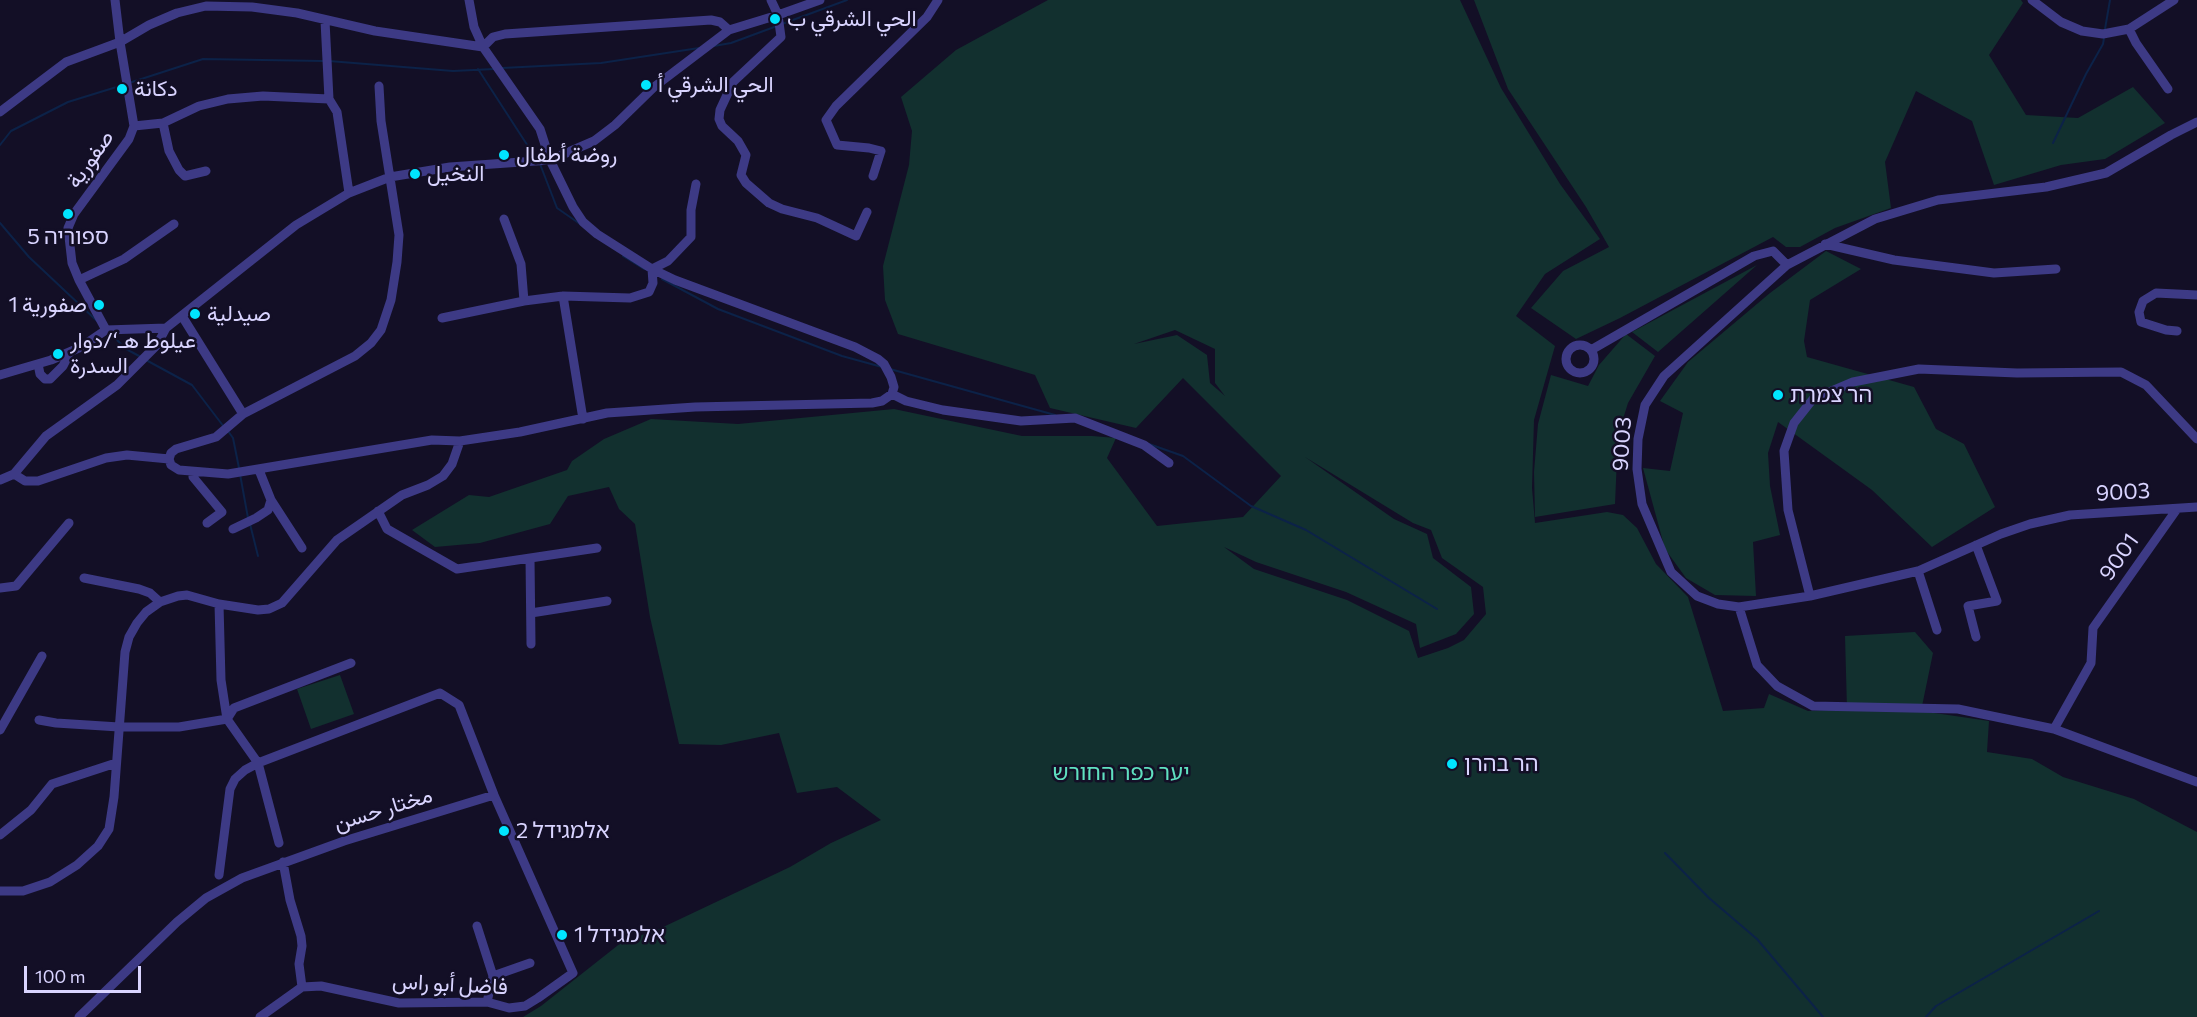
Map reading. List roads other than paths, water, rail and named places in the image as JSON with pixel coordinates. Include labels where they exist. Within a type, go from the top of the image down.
[{"type":"street","name":"صفورية","points":[[106,330],[72,263],[68,228],[74,214],[129,139],[134,126],[120,42],[116,0]]},
{"type":"street","points":[[379,86],[381,121],[399,235],[398,262],[391,300],[381,330],[371,343],[355,356],[243,414],[216,436],[176,449],[171,453],[169,459],[171,465],[179,470],[228,474],[259,470],[306,459],[432,440],[460,441],[520,432],[607,413],[695,407],[872,403],[882,401],[892,394],[894,387],[891,377],[884,364],[878,359],[855,347],[724,300],[652,269],[597,234],[583,222],[550,160],[540,129],[483,47],[474,27],[469,0]]},
{"type":"street","points":[[771,0],[778,15],[781,37],[733,82],[720,110],[719,119],[722,126],[738,141],[746,155],[741,175],[746,183],[769,202],[782,209],[818,218],[856,236],[867,212]]},
{"type":"street","points":[[0,480],[14,474],[46,436],[117,385],[157,345],[166,328],[296,225],[349,193],[390,177],[450,167],[550,160],[594,141],[615,125],[654,87],[729,30],[820,0]]},
{"type":"street","points":[[873,176],[881,151],[868,147],[837,145],[826,120],[836,106],[927,17],[938,0]]},
{"type":"street","points":[[2032,0],[2061,22],[2082,31],[2103,34],[2129,29],[2174,0]]},
{"type":"street","points":[[0,112],[66,62],[120,42],[149,25],[177,13],[206,6],[252,7],[297,13],[375,31],[483,47]]},
{"type":"street","points":[[483,47],[493,37],[505,34],[711,20],[720,22],[729,30]]},
{"type":"street","points":[[325,21],[328,99],[337,112],[349,193]]},
{"type":"street","points":[[2129,29],[2168,89]]},
{"type":"street","points":[[134,126],[163,123],[199,106],[228,99],[263,96],[328,99]]},
{"type":"street","name":"9003","points":[[2197,122],[2106,173],[2046,187],[1938,200],[1875,219],[1787,265],[1664,376],[1645,405],[1638,439],[1637,469],[1642,504],[1671,572],[1697,596],[1718,604],[1739,608],[1810,596],[1918,571],[2030,524],[2070,515],[2197,507]]},
{"type":"street","points":[[163,123],[169,152],[179,170],[185,176],[206,171]]},
{"type":"street","points":[[652,269],[668,261],[692,237],[691,210],[696,184]]},
{"type":"street","points":[[504,219],[521,264],[524,301]]},
{"type":"street","points":[[79,280],[124,259],[174,224]]},
{"type":"street","points":[[1825,244],[1894,260],[1994,273],[2056,269]]},
{"type":"street","points":[[1590,350],[1754,256],[1773,251],[1787,265]]},
{"type":"street","points":[[442,318],[524,301],[563,296],[630,298],[641,296],[649,292],[653,283],[652,269]]},
{"type":"street","points":[[2177,331],[2166,330],[2141,321],[2139,312],[2143,301],[2156,293],[2197,295]]},
{"type":"street","points":[[563,296],[583,418]]},
{"type":"street","points":[[182,316],[243,414]]},
{"type":"street","points":[[0,375],[70,352],[106,330],[166,328]]},
{"type":"street","points":[[38,364],[40,374],[45,379],[50,379],[63,366],[70,352]]},
{"type":"street","points":[[1810,596],[1788,510],[1784,451],[1794,423],[1813,399],[1852,382],[1918,369],[2017,373],[2121,372],[2146,385],[2197,439]]},
{"type":"street","points":[[892,394],[906,401],[943,410],[1021,422],[1075,418],[1144,445],[1169,463]]},
{"type":"street","points":[[0,891],[23,891],[50,882],[77,866],[98,846],[109,829],[114,797],[125,652],[137,622],[146,612],[160,602],[187,595],[219,604],[258,609],[269,609],[282,603],[337,540],[402,495],[428,485],[442,476],[452,464],[460,441]]},
{"type":"street","points":[[14,474],[25,481],[38,481],[106,458],[127,455],[169,459]]},
{"type":"street","points":[[259,470],[271,500],[302,548]]},
{"type":"street","points":[[193,472],[193,477],[222,512],[207,524]]},
{"type":"street","points":[[233,529],[256,519],[268,510],[271,500]]},
{"type":"street","name":"9001","points":[[2054,729],[2091,663],[2092,628],[2177,509]]},
{"type":"street","points":[[378,511],[387,529],[457,569],[597,549]]},
{"type":"street","points":[[0,588],[16,586],[69,523]]},
{"type":"street","points":[[1976,545],[1997,601],[1968,606],[1976,637]]},
{"type":"street","points":[[530,558],[531,644]]},
{"type":"street","points":[[1918,571],[1937,630]]},
{"type":"street","points":[[84,578],[139,589],[150,593],[160,602]]},
{"type":"street","points":[[531,613],[608,601]]},
{"type":"street","points":[[219,604],[221,680],[227,719],[258,763],[279,843]]},
{"type":"street","points":[[1739,608],[1757,665],[1777,686],[1813,706],[1958,709],[2054,729],[2197,782]]},
{"type":"street","points":[[0,730],[42,656]]},
{"type":"street","points":[[39,720],[119,727],[179,727],[227,719],[234,708],[351,663]]},
{"type":"street","points":[[219,875],[230,789],[235,779],[245,770],[440,693],[459,705],[494,795]]},
{"type":"street","points":[[0,835],[31,810],[52,784],[116,763]]},
{"type":"street","name":"مختار حسن","points":[[79,1017],[177,922],[206,898],[242,878],[283,862],[494,795]]},
{"type":"street","name":"فاضل أبو راس","points":[[302,987],[321,986],[399,1003],[487,1002],[509,1008],[525,1006],[573,974],[494,795]]},
{"type":"street","points":[[260,1017],[302,987],[299,964],[301,936],[290,900],[283,862]]},
{"type":"street","points":[[477,926],[493,976],[487,1002]]},
{"type":"street","points":[[493,976],[530,963]]},
{"type":"waterway","points":[[782,24],[847,0]]},
{"type":"waterway","points":[[2105,29],[2110,0]]},
{"type":"waterway","points":[[714,46],[731,43],[777,26]]},
{"type":"waterway","points":[[2053,143],[2104,38]]},
{"type":"waterway","points":[[502,68],[601,63],[699,48]]},
{"type":"waterway","points":[[129,83],[203,59],[323,61]]},
{"type":"waterway","points":[[329,61],[453,71],[494,69]]},
{"type":"waterway","points":[[478,69],[535,157]]},
{"type":"waterway","points":[[0,145],[11,131],[68,102],[123,85]]},
{"type":"waterway","points":[[540,164],[557,208],[580,224]]},
{"type":"waterway","points":[[0,223],[29,257],[97,321]]},
{"type":"waterway","points":[[623,256],[644,269]]},
{"type":"waterway","points":[[662,279],[718,309],[842,356],[882,367]]},
{"type":"waterway","points":[[110,333],[126,349],[141,357]]},
{"type":"waterway","points":[[146,360],[192,385],[224,427]]},
{"type":"waterway","points":[[890,369],[1055,415]]},
{"type":"waterway","points":[[228,431],[233,438],[239,468]]},
{"type":"waterway","points":[[1149,444],[1183,456],[1251,506],[1306,530],[1437,609]]},
{"type":"waterway","points":[[240,474],[248,518]]},
{"type":"waterway","points":[[250,524],[258,556]]},
{"type":"waterway","points":[[1665,853],[1709,898],[1757,939],[1823,1017]]},
{"type":"waterway","points":[[1926,1017],[1936,1006],[2099,911]]},
{"type":"place","name":"الحي الشرقي ب","points":[[775,19]]},
{"type":"place","name":"الحي الشرقي أ","points":[[646,85]]},
{"type":"place","name":"دكانة","points":[[122,89]]},
{"type":"place","name":"روضة أطفال","points":[[504,155]]},
{"type":"place","name":"النخيل","points":[[415,174]]},
{"type":"place","name":"ספוריה 5","points":[[68,214]]},
{"type":"place","name":"صفورية 1","points":[[99,305]]},
{"type":"place","name":"صيدلية","points":[[195,314]]},
{"type":"place","name":"عيلوط هـ‘/دوار السدرة","points":[[58,354]]},
{"type":"place","name":"הר צמרת","points":[[1778,395]]},
{"type":"place","name":"הר בהרן","points":[[1452,764]]},
{"type":"place","name":"אלמגידל 2","points":[[504,831]]},
{"type":"place","name":"אלמגידל 1","points":[[562,935]]},
{"type":"park label","name":"יער כפר החורש","points":[[1121,773]]}]
